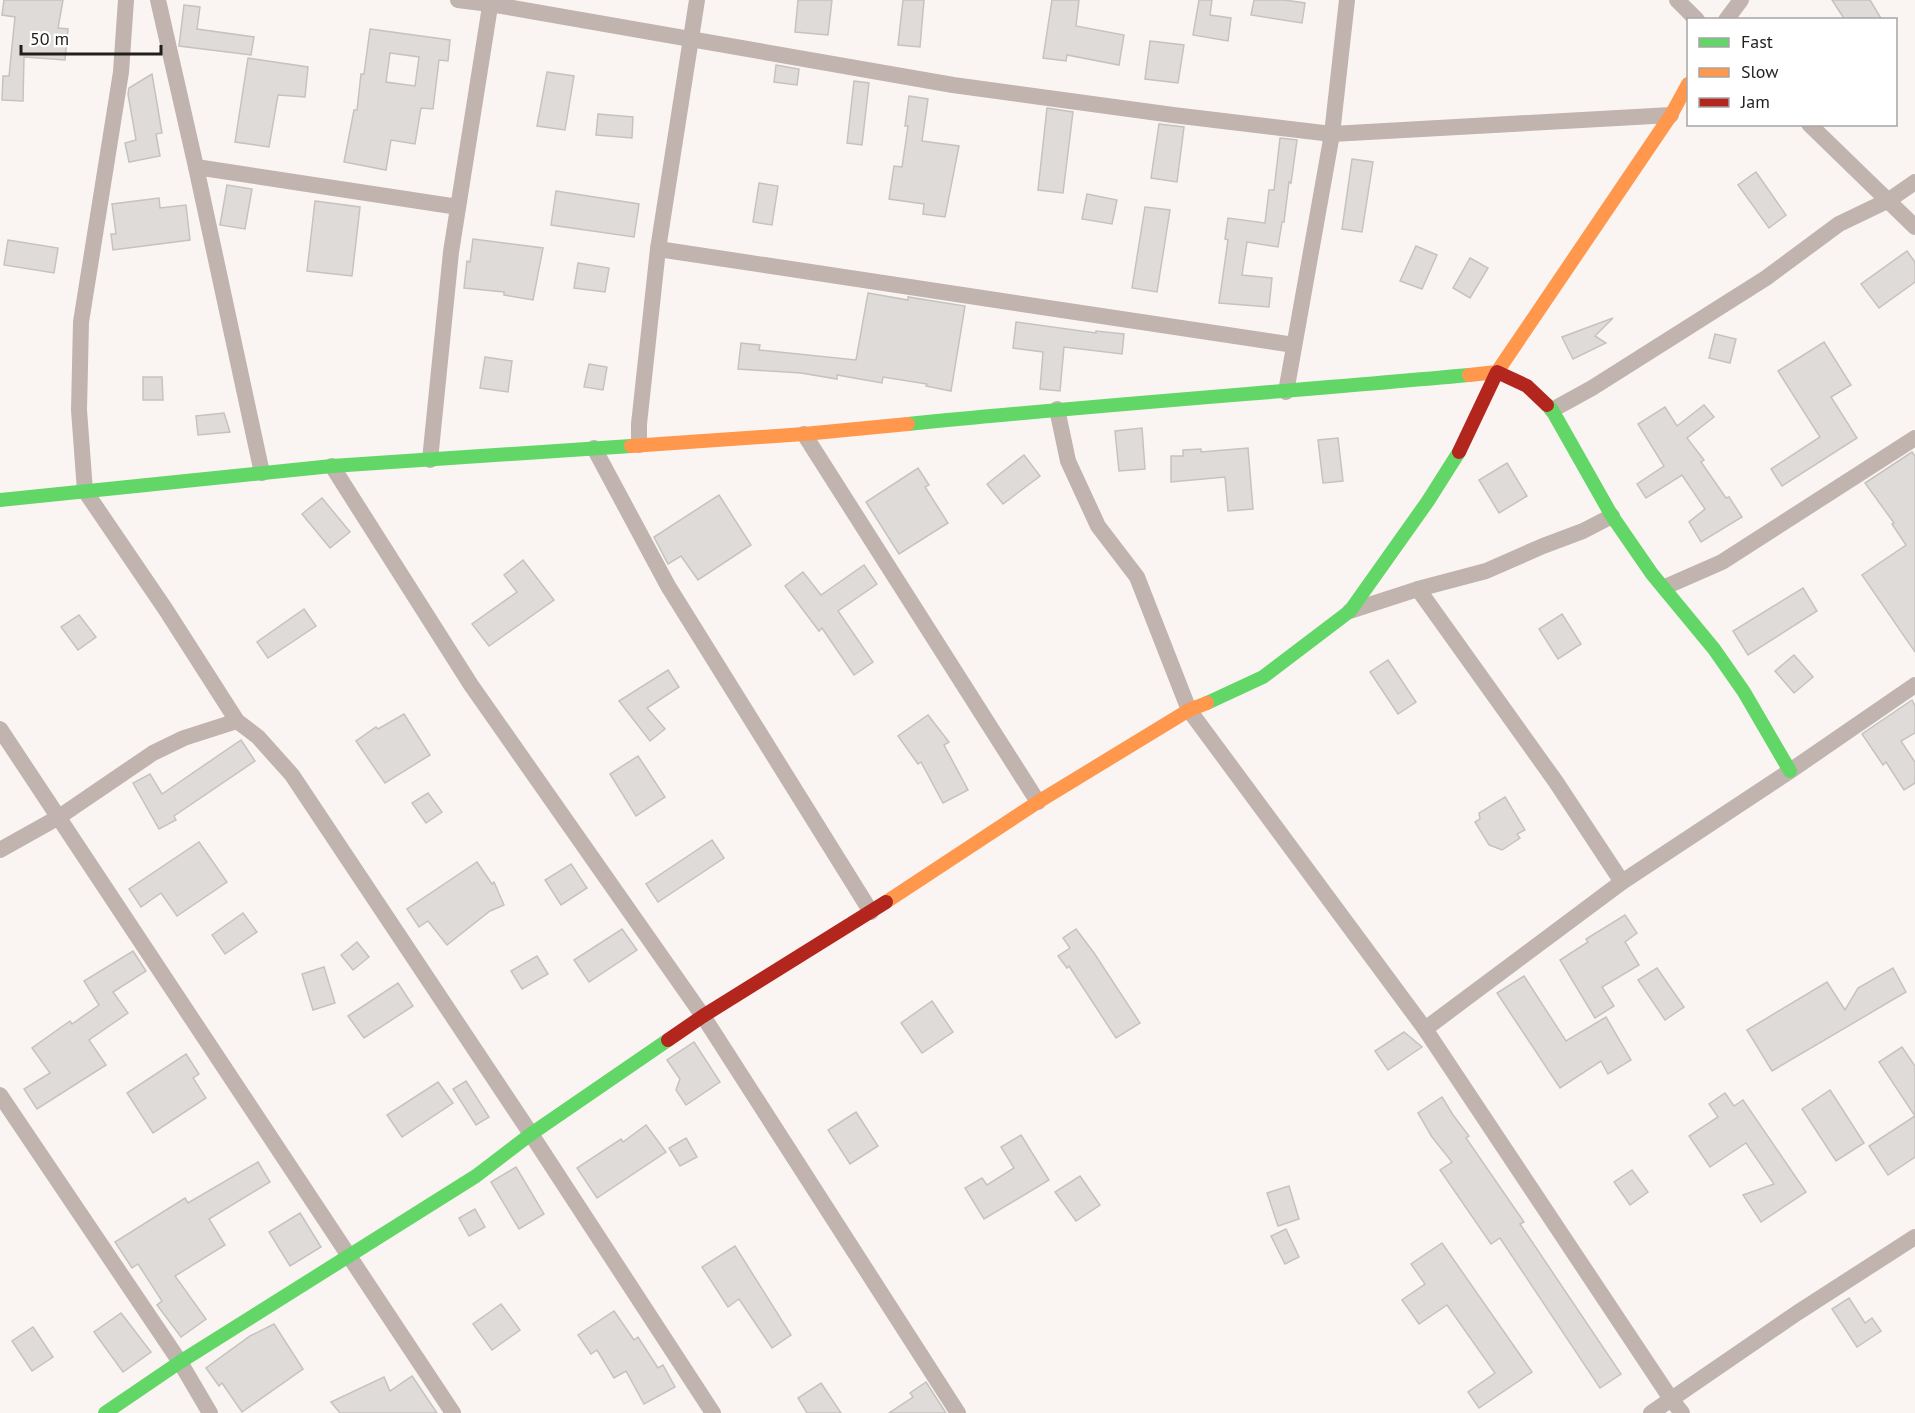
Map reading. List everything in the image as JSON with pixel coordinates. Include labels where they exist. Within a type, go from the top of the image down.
[{"type":"street","points":[[126,0],[121,72],[81,322],[79,410],[85,490],[237,721],[258,737],[292,775],[713,1413]]},
{"type":"street","points":[[158,0],[262,473]]},
{"type":"street","points":[[458,0],[491,2],[953,85],[1332,134],[1671,115]]},
{"type":"street","points":[[639,445],[639,424],[658,249],[697,0]]},
{"type":"street","points":[[1286,392],[1332,134],[1347,0]]},
{"type":"street","points":[[1677,0],[1695,18]]},
{"type":"street","points":[[1728,18],[1742,0]]},
{"type":"street","points":[[430,460],[451,252],[491,2]]},
{"type":"street","points":[[105,1413],[180,1362],[476,1176],[531,1134],[703,1016],[871,912],[1038,802],[1189,710],[1224,697],[1263,677],[1350,612],[1422,510],[1460,450],[1497,372],[1671,115],[1687,87]]},
{"type":"street","points":[[1811,126],[1915,227]]},
{"type":"street","points":[[196,166],[458,207]]},
{"type":"street","points":[[1552,410],[1592,388],[1766,278],[1839,224],[1889,200],[1915,182]]},
{"type":"street","points":[[658,249],[1294,345]]},
{"type":"street","points":[[0,500],[332,466],[804,434],[1497,372],[1527,386],[1552,410],[1612,516],[1652,574],[1665,587],[1744,692],[1790,771]]},
{"type":"street","points":[[1057,410],[1068,461],[1098,526],[1137,577],[1189,710],[1425,1029],[1682,1413]]},
{"type":"street","points":[[804,434],[1038,802]]},
{"type":"street","points":[[1665,587],[1722,562],[1915,438]]},
{"type":"street","points":[[594,448],[668,585],[871,912]]},
{"type":"street","points":[[332,466],[471,685],[703,1016],[958,1413]]},
{"type":"street","points":[[1350,612],[1418,589],[1486,571],[1583,531],[1612,516]]},
{"type":"street","points":[[1418,589],[1550,773],[1622,882]]},
{"type":"street","points":[[1425,1029],[1622,882],[1915,685]]},
{"type":"street","points":[[0,850],[59,817],[153,753],[184,738],[237,721]]},
{"type":"street","points":[[0,729],[453,1413]]},
{"type":"street","points":[[0,1095],[180,1362],[210,1413]]},
{"type":"street","points":[[1651,1413],[1797,1313],[1915,1237]]},
{"type":"building","points":[[4,0],[63,0],[58,28],[68,29],[65,60],[24,57],[23,101],[2,100],[3,76],[9,76],[15,17],[2,15]]},
{"type":"building","points":[[798,0],[832,0],[828,35],[795,32]]},
{"type":"building","points":[[903,0],[924,0],[920,47],[898,45]]},
{"type":"building","points":[[1052,0],[1079,0],[1076,26],[1124,35],[1119,65],[1067,55],[1066,61],[1043,58]]},
{"type":"building","points":[[1199,0],[1212,0],[1210,15],[1231,18],[1228,41],[1193,35]]},
{"type":"building","points":[[1254,0],[1285,0],[1305,3],[1302,23],[1251,15]]},
{"type":"building","points":[[1832,0],[1870,0],[1881,18],[1844,18]]},
{"type":"building","points":[[184,5],[200,7],[197,29],[254,37],[251,55],[179,46]]},
{"type":"building","points":[[370,29],[450,40],[448,61],[439,60],[433,109],[421,108],[415,144],[391,140],[386,170],[344,162],[354,110],[357,110],[361,74],[364,74]],"holes":[[[390,53],[419,57],[415,86],[386,82]]]},
{"type":"building","points":[[1150,41],[1184,45],[1178,83],[1145,79]]},
{"type":"building","points":[[248,58],[308,67],[305,97],[278,95],[269,147],[235,142]]},
{"type":"building","points":[[776,65],[799,69],[797,85],[774,82]]},
{"type":"building","points":[[547,72],[574,76],[565,130],[537,126]]},
{"type":"building","points":[[152,74],[162,133],[156,134],[160,156],[129,162],[125,143],[136,140],[129,88]]},
{"type":"building","points":[[854,81],[869,83],[862,145],[847,143]]},
{"type":"building","points":[[909,96],[928,99],[922,141],[959,146],[945,217],[923,214],[924,204],[889,199],[894,166],[902,167],[908,126],[905,126]]},
{"type":"building","points":[[1047,108],[1073,112],[1063,193],[1038,190]]},
{"type":"building","points":[[598,114],[633,117],[632,138],[596,135]]},
{"type":"building","points":[[1159,124],[1184,127],[1177,182],[1151,178]]},
{"type":"building","points":[[1280,138],[1297,140],[1278,247],[1247,242],[1242,275],[1272,278],[1269,307],[1219,303],[1228,240],[1225,239],[1228,218],[1265,223],[1269,190],[1274,190]]},
{"type":"building","points":[[1352,159],[1373,162],[1362,232],[1342,229]]},
{"type":"building","points":[[1756,172],[1786,215],[1769,228],[1738,185]]},
{"type":"building","points":[[759,183],[778,186],[772,225],[753,222]]},
{"type":"building","points":[[227,185],[252,189],[245,229],[220,225]]},
{"type":"building","points":[[556,191],[639,204],[634,237],[551,225]]},
{"type":"building","points":[[1087,194],[1117,200],[1112,224],[1082,219]]},
{"type":"building","points":[[159,198],[160,208],[186,205],[190,240],[113,250],[111,234],[116,234],[112,204]]},
{"type":"building","points":[[315,201],[360,207],[352,276],[307,271]]},
{"type":"building","points":[[1145,207],[1170,210],[1157,292],[1132,288]]},
{"type":"building","points":[[473,239],[543,248],[533,300],[504,295],[504,292],[464,288],[467,261],[470,262]]},
{"type":"building","points":[[8,240],[58,248],[54,273],[4,265]]},
{"type":"building","points":[[1416,246],[1437,255],[1422,289],[1400,281]]},
{"type":"building","points":[[1907,251],[1915,262],[1915,282],[1879,308],[1861,284]]},
{"type":"building","points":[[1470,258],[1488,268],[1470,298],[1453,288]]},
{"type":"building","points":[[578,263],[609,268],[605,292],[574,288]]},
{"type":"building","points":[[868,293],[965,306],[951,391],[926,386],[927,384],[883,377],[882,383],[837,375],[837,379],[801,373],[738,369],[741,343],[760,345],[759,350],[856,360]]},
{"type":"building","points":[[1613,318],[1595,336],[1606,343],[1573,359],[1562,337]]},
{"type":"building","points":[[1016,322],[1096,333],[1096,331],[1124,334],[1122,354],[1064,347],[1060,391],[1040,389],[1043,352],[1013,348]]},
{"type":"building","points":[[1715,334],[1736,339],[1730,363],[1709,358]]},
{"type":"building","points":[[1824,342],[1851,385],[1831,397],[1857,438],[1782,486],[1771,469],[1820,437],[1778,371]]},
{"type":"building","points":[[485,357],[512,361],[508,392],[480,388]]},
{"type":"building","points":[[589,364],[607,367],[603,390],[584,387]]},
{"type":"building","points":[[143,377],[162,377],[163,400],[143,400]]},
{"type":"building","points":[[1704,405],[1714,417],[1687,438],[1704,460],[1701,462],[1726,498],[1729,497],[1742,517],[1701,542],[1689,522],[1705,509],[1682,475],[1646,498],[1637,484],[1664,466],[1638,424],[1665,407],[1677,426]]},
{"type":"building","points":[[224,413],[230,432],[198,435],[196,416]]},
{"type":"building","points":[[1142,428],[1145,469],[1119,471],[1115,431]]},
{"type":"building","points":[[1338,438],[1343,481],[1323,483],[1318,440]]},
{"type":"building","points":[[1248,448],[1253,509],[1228,511],[1225,477],[1171,482],[1171,456],[1183,456],[1183,450],[1201,449],[1201,452]]},
{"type":"building","points":[[1912,452],[1915,456],[1915,652],[1862,575],[1906,545],[1892,524],[1894,523],[1865,483]]},
{"type":"building","points":[[1024,455],[1040,476],[1003,504],[987,484]]},
{"type":"building","points":[[1507,463],[1527,496],[1499,513],[1479,480]]},
{"type":"building","points":[[918,468],[929,485],[925,487],[948,523],[899,554],[866,502]]},
{"type":"building","points":[[719,495],[751,545],[698,580],[681,556],[668,564],[654,537]]},
{"type":"building","points":[[322,498],[350,532],[330,548],[302,514]]},
{"type":"building","points":[[523,560],[554,600],[489,646],[472,624],[517,592],[504,575]]},
{"type":"building","points":[[864,565],[877,584],[838,611],[873,662],[854,675],[822,628],[819,631],[785,586],[803,572],[821,595]]},
{"type":"building","points":[[1803,588],[1817,611],[1748,655],[1733,631]]},
{"type":"building","points":[[304,609],[316,626],[268,658],[257,642]]},
{"type":"building","points":[[1562,614],[1581,644],[1558,659],[1539,629]]},
{"type":"building","points":[[79,615],[96,637],[78,650],[61,627]]},
{"type":"building","points":[[1794,655],[1813,677],[1794,693],[1775,671]]},
{"type":"building","points":[[1388,660],[1416,702],[1398,714],[1370,672]]},
{"type":"building","points":[[668,670],[679,687],[647,708],[665,729],[650,741],[619,701]]},
{"type":"building","points":[[1912,700],[1915,706],[1915,733],[1901,741],[1915,762],[1915,783],[1904,790],[1886,762],[1883,765],[1862,734]]},
{"type":"building","points":[[404,714],[430,755],[385,783],[356,741],[376,727],[378,729]]},
{"type":"building","points":[[928,715],[949,742],[944,745],[968,790],[943,803],[921,762],[918,764],[898,736]]},
{"type":"building","points":[[241,740],[255,761],[174,816],[176,820],[159,829],[133,783],[150,774],[162,794]]},
{"type":"building","points":[[638,756],[665,797],[636,816],[610,774]]},
{"type":"building","points":[[428,793],[442,812],[426,823],[412,803]]},
{"type":"building","points":[[1505,797],[1525,830],[1517,834],[1520,838],[1502,850],[1489,845],[1475,822],[1480,819],[1479,813]]},
{"type":"building","points":[[712,840],[724,858],[658,902],[646,884]]},
{"type":"building","points":[[199,842],[227,882],[177,916],[161,893],[141,907],[129,889]]},
{"type":"building","points":[[477,862],[492,884],[494,882],[504,905],[490,911],[447,945],[428,921],[419,927],[407,909]]},
{"type":"building","points":[[571,864],[587,888],[561,905],[545,880]]},
{"type":"building","points":[[243,913],[257,932],[225,954],[212,935]]},
{"type":"building","points":[[1625,915],[1637,933],[1625,942],[1639,965],[1602,987],[1614,1006],[1595,1018],[1560,960],[1588,942],[1586,939]]},
{"type":"building","points":[[622,929],[637,950],[589,982],[574,960]]},
{"type":"building","points":[[1076,929],[1140,1023],[1116,1038],[1069,966],[1067,968],[1058,956],[1070,948],[1063,938]]},
{"type":"building","points":[[357,942],[369,957],[353,970],[341,955]]},
{"type":"building","points":[[133,951],[146,971],[113,992],[128,1013],[89,1040],[106,1065],[37,1109],[24,1089],[50,1073],[32,1048],[70,1021],[72,1024],[99,1005],[84,981]]},
{"type":"building","points":[[537,956],[548,974],[522,989],[511,971]]},
{"type":"building","points":[[324,967],[335,1003],[313,1010],[302,974]]},
{"type":"building","points":[[1657,968],[1684,1007],[1665,1020],[1638,980]]},
{"type":"building","points":[[1893,968],[1906,992],[1772,1071],[1747,1030],[1827,982],[1845,1010],[1858,988]]},
{"type":"building","points":[[1524,976],[1566,1041],[1606,1017],[1631,1060],[1608,1074],[1601,1061],[1560,1088],[1497,993]]},
{"type":"building","points":[[398,983],[413,1006],[364,1038],[348,1016]]},
{"type":"building","points":[[932,1001],[953,1032],[922,1053],[901,1023]]},
{"type":"building","points":[[1404,1032],[1422,1047],[1388,1070],[1375,1051]]},
{"type":"building","points":[[694,1042],[720,1082],[686,1105],[676,1090],[680,1079],[667,1060]]},
{"type":"building","points":[[1902,1047],[1915,1066],[1915,1116],[1879,1062]]},
{"type":"building","points":[[186,1054],[199,1074],[193,1078],[206,1098],[153,1133],[127,1093]]},
{"type":"building","points":[[466,1081],[489,1117],[476,1125],[453,1089]]},
{"type":"building","points":[[438,1082],[453,1103],[402,1137],[387,1115]]},
{"type":"building","points":[[1830,1090],[1864,1143],[1836,1161],[1802,1109]]},
{"type":"building","points":[[1725,1093],[1734,1106],[1743,1100],[1806,1192],[1761,1222],[1743,1195],[1774,1184],[1746,1143],[1710,1167],[1689,1136],[1718,1117],[1709,1104]]},
{"type":"building","points":[[1442,1097],[1469,1136],[1466,1138],[1524,1222],[1520,1224],[1621,1374],[1600,1388],[1500,1238],[1491,1244],[1440,1170],[1452,1162],[1432,1137],[1418,1113]]},
{"type":"building","points":[[856,1112],[878,1146],[850,1164],[828,1130]]},
{"type":"building","points":[[1915,1116],[1915,1157],[1888,1175],[1869,1146]]},
{"type":"building","points":[[646,1125],[666,1152],[597,1198],[577,1168],[621,1139],[623,1142]]},
{"type":"building","points":[[1021,1135],[1049,1180],[984,1219],[965,1188],[982,1178],[987,1185],[1014,1168],[1001,1147]]},
{"type":"building","points":[[686,1138],[697,1157],[680,1166],[669,1148]]},
{"type":"building","points":[[258,1162],[270,1182],[209,1219],[225,1245],[175,1276],[206,1319],[181,1337],[157,1305],[162,1301],[138,1264],[132,1268],[115,1242],[185,1198],[188,1203]]},
{"type":"building","points":[[516,1167],[544,1214],[519,1229],[491,1182]]},
{"type":"building","points":[[1632,1170],[1648,1192],[1630,1205],[1614,1182]]},
{"type":"building","points":[[1080,1176],[1100,1205],[1076,1221],[1055,1192]]},
{"type":"building","points":[[1289,1186],[1299,1219],[1278,1226],[1267,1193]]},
{"type":"building","points":[[475,1209],[485,1227],[469,1236],[459,1218]]},
{"type":"building","points":[[300,1213],[321,1247],[290,1266],[269,1232]]},
{"type":"building","points":[[1286,1229],[1299,1257],[1285,1264],[1271,1236]]},
{"type":"building","points":[[1442,1243],[1532,1372],[1479,1408],[1468,1392],[1495,1373],[1447,1305],[1419,1324],[1402,1300],[1425,1284],[1411,1264]]},
{"type":"building","points":[[735,1246],[791,1335],[772,1348],[739,1299],[728,1307],[702,1267]]},
{"type":"building","points":[[1849,1298],[1865,1323],[1872,1318],[1881,1331],[1857,1347],[1832,1309]]},
{"type":"building","points":[[501,1304],[520,1330],[492,1350],[473,1324]]},
{"type":"building","points":[[614,1311],[634,1340],[638,1337],[658,1368],[663,1365],[675,1387],[644,1404],[626,1371],[614,1378],[597,1350],[591,1354],[578,1335]]},
{"type":"building","points":[[121,1313],[151,1352],[123,1372],[94,1332]]},
{"type":"building","points":[[274,1324],[303,1369],[242,1412],[222,1383],[219,1386],[206,1368],[250,1336]]},
{"type":"building","points":[[33,1327],[53,1357],[32,1371],[12,1341]]},
{"type":"building","points":[[412,1376],[437,1413],[340,1413],[331,1402],[384,1377],[390,1391]]},
{"type":"building","points":[[926,1382],[946,1413],[889,1413],[913,1397],[910,1393]]},
{"type":"building","points":[[821,1383],[841,1413],[807,1413],[798,1398]]},
{"type":"traffic: fast","points":[[908,424],[1469,375]]},
{"type":"traffic: fast","points":[[1547,405],[1612,516],[1652,574],[1714,649],[1744,692],[1790,771]]},
{"type":"traffic: fast","points":[[0,500],[332,466],[631,446]]},
{"type":"traffic: fast","points":[[1207,703],[1263,677],[1350,611],[1428,501],[1459,452]]},
{"type":"traffic: fast","points":[[105,1413],[180,1362],[476,1176],[531,1134],[668,1040]]},
{"type":"traffic: slow","points":[[1469,375],[1497,372],[1671,115],[1687,86]]},
{"type":"traffic: slow","points":[[631,446],[908,424]]},
{"type":"traffic: slow","points":[[886,902],[1038,802],[1189,710],[1207,703]]},
{"type":"traffic: jam","points":[[1459,452],[1497,372],[1527,386],[1547,405]]},
{"type":"traffic: jam","points":[[668,1040],[886,902]]}]
